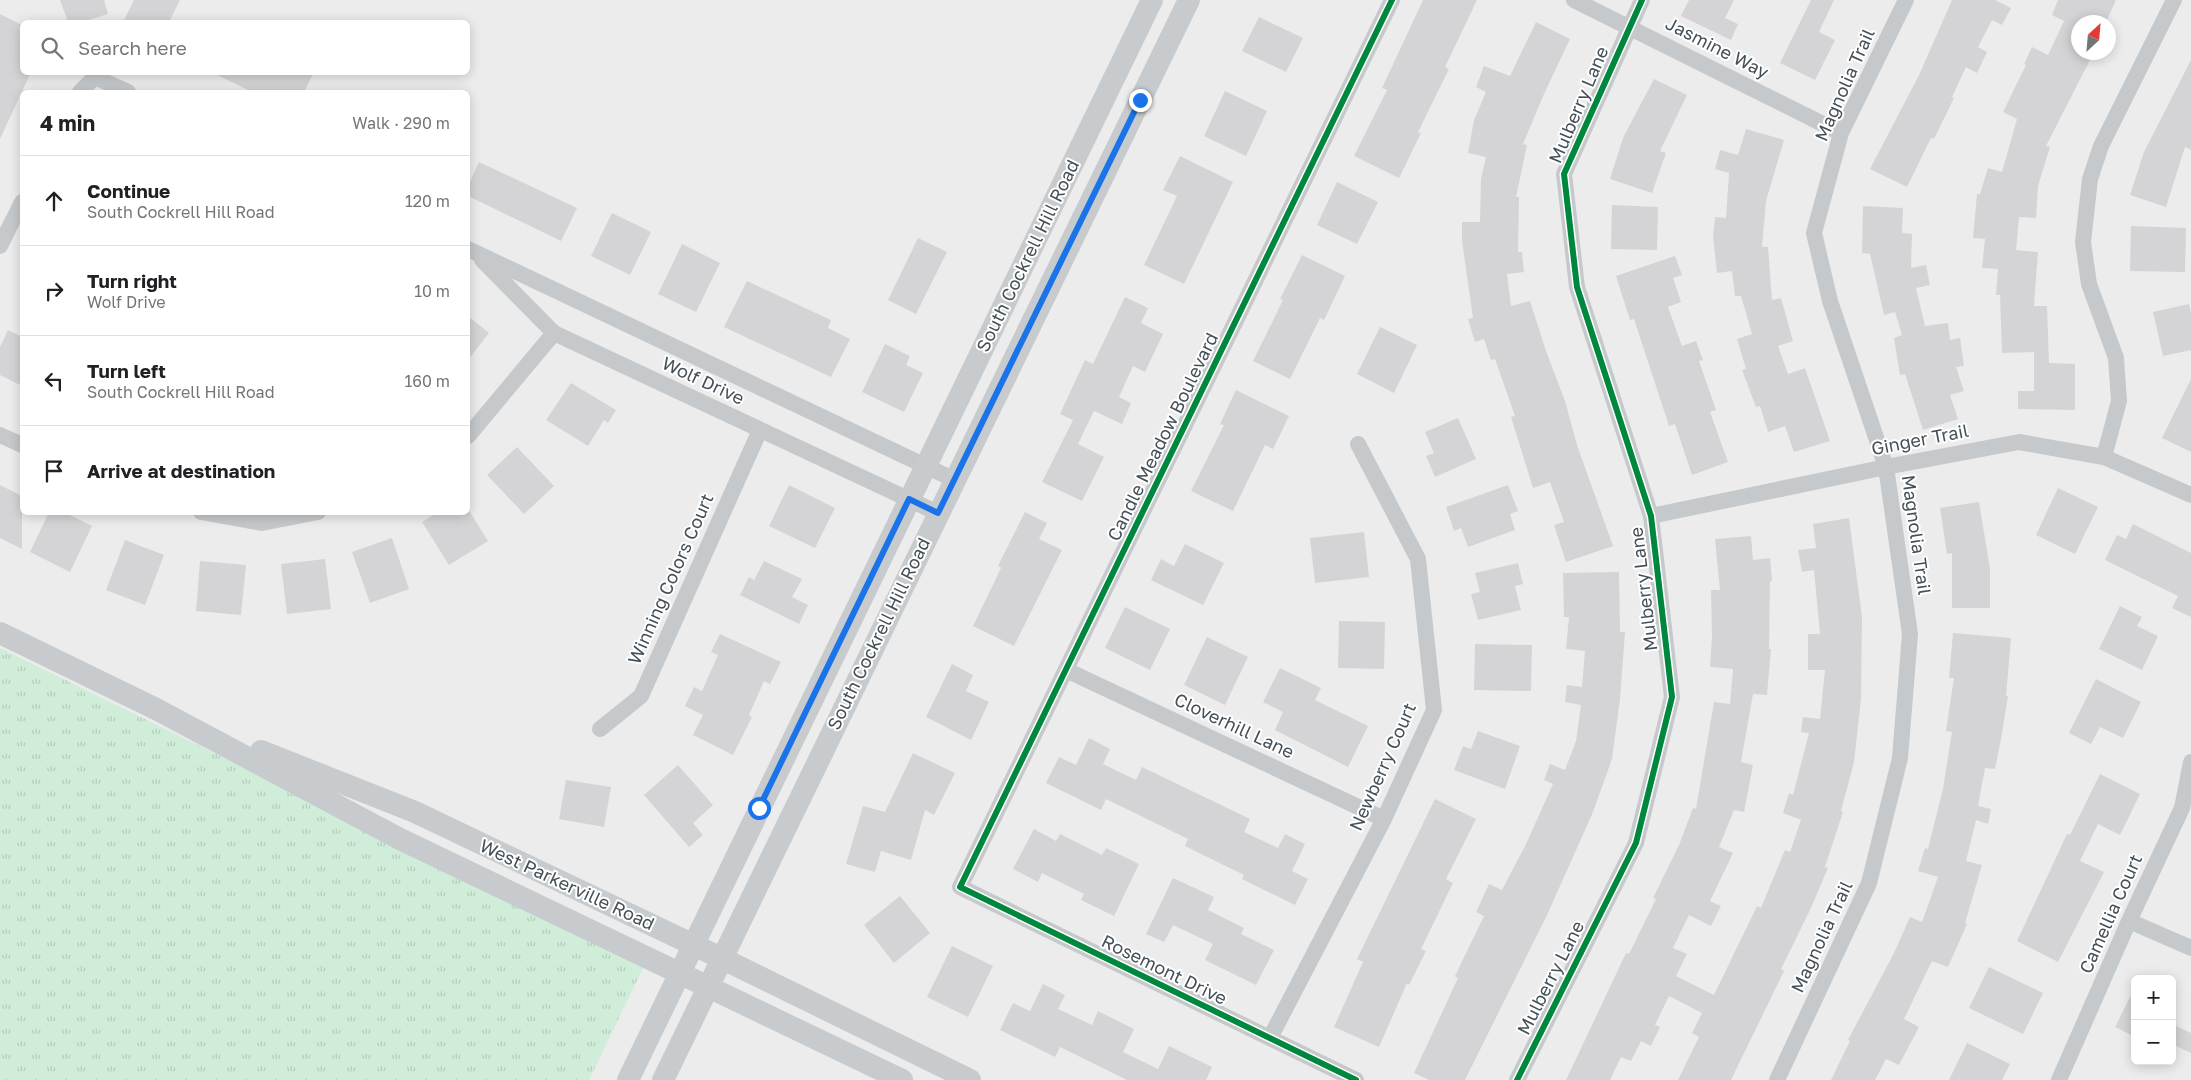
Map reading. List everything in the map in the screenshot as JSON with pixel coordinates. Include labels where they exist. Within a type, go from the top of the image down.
[{"type":"main road","name":"South Cockrell Hill Road","points":[[628,1080],[1152,0]]},
{"type":"main road","name":"South Cockrell Hill Road","points":[[663,1080],[1189,0]]},
{"type":"main road","points":[[1111,86],[1140,100]]},
{"type":"main road","name":"West Parkerville Road","points":[[0,633],[156,709],[400,839],[902,1080]]},
{"type":"main road","name":"West Parkerville Road","points":[[156,709],[415,812],[721,958],[970,1080]]},
{"type":"street","name":"Candle Meadow Boulevard","points":[[960,886],[1392,0]]},
{"type":"street","name":"Jasmine Way","points":[[1574,0],[1842,133]]},
{"type":"street","name":"Mulberry Lane","points":[[1517,1080],[1636,843],[1672,697],[1651,516],[1577,287],[1564,174],[1642,0]]},
{"type":"street","name":"Magnolia Trail","points":[[1777,1080],[1869,884],[1900,758],[1910,634],[1886,466],[1830,301],[1814,233],[1842,133],[1906,0]]},
{"type":"street","points":[[2104,457],[2119,401],[2116,358],[2089,284],[2083,242],[2090,180],[2101,146],[2174,0]]},
{"type":"street","points":[[82,90],[95,78],[123,90]]},
{"type":"street","points":[[0,246],[20,206]]},
{"type":"street","name":"Wolf Drive","points":[[470,250],[955,480]]},
{"type":"street","name":"Wolf Drive","points":[[470,250],[554,332],[938,513]]},
{"type":"street","points":[[470,434],[554,332]]},
{"type":"street","name":"Winning Colors Court","points":[[600,729],[641,696],[760,430]]},
{"type":"street","points":[[0,434],[20,444]]},
{"type":"street","name":"Ginger Trail","points":[[1651,516],[1886,466],[2019,442],[2104,457],[2191,495]]},
{"type":"street","name":"Newberry Court","points":[[1270,1038],[1384,818],[1434,710],[1418,559],[1358,444]]},
{"type":"street","points":[[217,515],[262,523],[303,515]]},
{"type":"street","name":"Cloverhill Lane","points":[[1066,670],[1384,818]]},
{"type":"street","name":"Camellia Court","points":[[2059,1080],[2129,921],[2182,808],[2191,762]]},
{"type":"street","name":"Rosemont Drive","points":[[960,886],[1356,1080]]},
{"type":"street","points":[[2129,921],[2191,948]]},
{"type":"green space","points":[[0,648],[645,964],[589,1080],[0,1080]]},
{"type":"building","points":[[60,0],[104,0],[108,14],[88,20],[67,20]]},
{"type":"building","points":[[134,0],[180,0],[170,20],[124,20]]},
{"type":"building","points":[[1423,0],[1477,0],[1445,67],[1449,69],[1418,132],[1421,133],[1399,178],[1354,156],[1387,90],[1382,88]]},
{"type":"building","points":[[1689,0],[1734,0],[1725,18],[1738,24],[1731,40],[1681,16]]},
{"type":"building","points":[[1811,0],[1834,0],[1819,32],[1835,40],[1815,80],[1780,63]]},
{"type":"building","points":[[1952,0],[1995,0],[2011,8],[2002,25],[1992,20],[1978,47],[1987,52],[1977,73],[1966,67],[1952,97],[1954,98],[1934,139],[1931,138],[1907,187],[1870,169],[1920,73]]},
{"type":"building","points":[[2058,0],[2116,0],[2109,15],[2071,15],[2071,60],[2090,60],[2046,146],[2050,147],[2038,186],[2036,218],[2019,217],[2016,250],[2038,252],[2034,306],[2047,306],[2049,363],[2075,364],[2075,410],[2018,409],[2018,391],[2034,391],[2034,352],[2002,353],[2000,295],[1996,295],[1998,269],[1982,268],[1985,239],[1973,238],[1977,194],[1980,194],[1988,168],[2002,172],[2017,119],[2003,112],[2026,65],[2024,64],[2032,47],[2048,55],[2064,21],[2052,15]]},
{"type":"building","points":[[0,14],[20,24],[20,75],[30,75],[23,90],[20,90],[20,96],[0,139]]},
{"type":"building","points":[[1259,17],[1303,38],[1286,72],[1242,51]]},
{"type":"building","points":[[1536,22],[1570,39],[1523,144],[1527,145],[1516,197],[1519,197],[1518,252],[1522,252],[1524,272],[1507,274],[1511,306],[1530,301],[1565,401],[1577,445],[1613,546],[1566,562],[1554,525],[1564,522],[1550,482],[1533,488],[1511,417],[1515,416],[1495,359],[1491,360],[1484,339],[1475,342],[1468,319],[1473,318],[1462,241],[1462,222],[1480,222],[1481,179],[1486,157],[1468,153],[1474,120],[1486,92],[1476,87],[1484,66],[1510,76]]},
{"type":"building","points":[[2191,60],[2191,150],[2185,147],[2166,207],[2130,195],[2144,152]]},
{"type":"building","points":[[217,75],[312,75],[305,90],[248,90]]},
{"type":"building","points":[[1654,79],[1687,95],[1660,151],[1666,153],[1652,193],[1610,179],[1623,138]]},
{"type":"building","points":[[1225,91],[1267,111],[1246,156],[1204,136]]},
{"type":"building","points":[[1746,129],[1784,140],[1766,201],[1762,247],[1768,247],[1772,300],[1781,298],[1793,341],[1778,346],[1788,374],[1805,368],[1830,441],[1794,452],[1785,426],[1768,432],[1760,406],[1756,407],[1742,370],[1746,369],[1737,339],[1752,334],[1741,296],[1735,296],[1732,271],[1717,273],[1713,237],[1715,217],[1726,218],[1729,173],[1715,169],[1720,150],[1738,155]]},
{"type":"building","points":[[1180,156],[1233,182],[1184,284],[1144,265],[1177,196],[1163,190]]},
{"type":"building","points":[[479,162],[577,208],[561,241],[470,197],[470,182]]},
{"type":"building","points":[[1337,182],[1378,202],[1357,244],[1317,225]]},
{"type":"building","points":[[1612,205],[1658,207],[1657,250],[1611,249]]},
{"type":"building","points":[[1863,206],[1903,208],[1902,233],[1912,234],[1911,268],[1926,265],[1930,285],[1916,288],[1925,326],[1948,323],[1950,340],[1960,338],[1964,366],[1956,367],[1964,391],[1950,395],[1958,419],[1923,430],[1905,374],[1900,375],[1894,338],[1902,335],[1895,312],[1884,315],[1870,254],[1862,253]]},
{"type":"building","points":[[612,213],[651,232],[630,275],[591,256]]},
{"type":"building","points":[[2131,226],[2186,228],[2185,272],[2130,271]]},
{"type":"building","points":[[918,238],[947,252],[916,314],[888,300]]},
{"type":"building","points":[[682,244],[720,263],[696,312],[658,294]]},
{"type":"building","points":[[1302,255],[1345,276],[1324,320],[1320,318],[1290,379],[1253,361],[1283,300],[1280,299]]},
{"type":"building","points":[[1675,256],[1682,275],[1673,278],[1681,302],[1668,307],[1682,346],[1696,341],[1703,360],[1699,361],[1716,410],[1710,412],[1728,462],[1692,475],[1675,424],[1669,426],[1634,319],[1630,320],[1616,276]]},
{"type":"building","points":[[747,281],[831,320],[828,328],[850,339],[831,377],[724,327]]},
{"type":"building","points":[[1125,297],[1148,308],[1141,323],[1163,334],[1145,372],[1133,366],[1119,397],[1131,403],[1122,424],[1094,411],[1078,444],[1104,457],[1082,501],[1042,482],[1073,420],[1060,414],[1085,360],[1093,364]]},
{"type":"building","points":[[2189,304],[2191,313],[2191,350],[2163,356],[2153,312]]},
{"type":"building","points":[[470,318],[489,333],[470,357]]},
{"type":"building","points":[[1380,327],[1417,345],[1394,393],[1357,374]]},
{"type":"building","points":[[8,330],[20,336],[20,385],[0,375],[0,347]]},
{"type":"building","points":[[885,344],[910,356],[906,365],[923,373],[904,412],[862,392]]},
{"type":"building","points":[[2191,379],[2191,452],[2162,438]]},
{"type":"building","points":[[571,383],[616,410],[608,423],[604,420],[588,446],[546,420]]},
{"type":"building","points":[[1236,390],[1289,416],[1273,449],[1265,445],[1233,511],[1191,491],[1224,425],[1220,424]]},
{"type":"building","points":[[1458,418],[1476,459],[1435,477],[1426,456],[1434,453],[1425,432]]},
{"type":"building","points":[[517,447],[554,486],[524,514],[487,475]]},
{"type":"building","points":[[0,485],[20,495],[22,549],[0,538]]},
{"type":"building","points":[[789,485],[835,508],[815,548],[769,526]]},
{"type":"building","points":[[1508,485],[1518,511],[1510,514],[1515,530],[1468,547],[1461,528],[1454,531],[1446,507]]},
{"type":"building","points":[[2058,488],[2098,507],[2075,554],[2036,535]]},
{"type":"building","points":[[1979,502],[1990,569],[1990,608],[1952,608],[1952,553],[1947,554],[1940,508]]},
{"type":"building","points":[[470,512],[488,541],[449,565],[422,522],[433,515],[470,515]]},
{"type":"building","points":[[1025,512],[1047,523],[1039,539],[1062,550],[1014,646],[973,626],[1001,568],[998,566]]},
{"type":"building","points":[[48,515],[70,515],[92,526],[70,572],[30,552]]},
{"type":"building","points":[[1849,518],[1862,617],[1861,699],[1854,762],[1841,811],[1843,812],[1825,867],[1828,868],[1781,969],[1784,971],[1731,1080],[1678,1080],[1699,1037],[1692,1033],[1702,1013],[1669,996],[1655,1025],[1660,1027],[1651,1046],[1641,1041],[1631,1061],[1621,1057],[1610,1080],[1566,1080],[1626,953],[1629,954],[1656,899],[1653,898],[1679,845],[1693,808],[1696,809],[1714,702],[1730,704],[1733,669],[1710,667],[1712,636],[1711,590],[1720,590],[1715,539],[1751,536],[1753,560],[1770,558],[1772,581],[1770,581],[1769,649],[1771,649],[1767,695],[1753,694],[1741,762],[1753,765],[1744,812],[1734,810],[1719,847],[1733,853],[1710,901],[1721,906],[1711,926],[1689,915],[1673,948],[1687,954],[1676,976],[1714,995],[1757,906],[1761,908],[1785,850],[1790,852],[1801,820],[1783,813],[1789,793],[1793,795],[1809,733],[1801,732],[1803,717],[1820,719],[1825,670],[1808,670],[1808,634],[1820,634],[1814,570],[1802,572],[1798,550],[1816,548],[1813,524]]},
{"type":"building","points":[[2133,524],[2191,553],[2191,617],[2172,608],[2178,596],[2105,560],[2117,535],[2126,539]]},
{"type":"building","points":[[1364,532],[1369,577],[1315,583],[1310,538]]},
{"type":"building","points":[[392,538],[409,589],[370,603],[352,552]]},
{"type":"building","points":[[125,540],[164,555],[145,605],[106,590]]},
{"type":"building","points":[[1185,544],[1224,563],[1203,605],[1151,580],[1161,559],[1174,566]]},
{"type":"building","points":[[325,559],[331,609],[287,614],[281,564]]},
{"type":"building","points":[[200,561],[246,565],[241,615],[196,611]]},
{"type":"building","points":[[764,561],[802,579],[792,597],[808,605],[799,624],[740,595],[749,577],[754,580]]},
{"type":"building","points":[[1518,563],[1523,584],[1515,586],[1521,610],[1478,620],[1471,594],[1480,592],[1475,573]]},
{"type":"building","points":[[1619,572],[1620,632],[1625,632],[1620,699],[1612,759],[1593,812],[1548,913],[1465,1080],[1429,1080],[1414,1073],[1458,978],[1455,976],[1484,916],[1476,912],[1489,884],[1502,890],[1526,844],[1553,784],[1544,780],[1550,764],[1565,770],[1576,741],[1581,705],[1565,702],[1567,685],[1582,687],[1585,651],[1566,649],[1569,617],[1564,617],[1563,573]]},
{"type":"building","points":[[2120,606],[2142,617],[2137,626],[2158,636],[2142,670],[2099,649]]},
{"type":"building","points":[[1125,607],[1170,629],[1150,670],[1105,648]]},
{"type":"building","points":[[1339,621],[1385,622],[1384,669],[1338,668]]},
{"type":"building","points":[[1953,633],[2011,638],[2006,696],[2008,696],[2001,739],[1995,769],[1985,768],[1978,806],[1991,809],[1988,824],[1976,820],[1966,861],[1982,865],[1965,923],[1967,924],[1948,967],[1932,961],[1904,1019],[1919,1027],[1899,1065],[1886,1059],[1875,1080],[1831,1080],[1850,1041],[1848,1040],[1894,953],[1910,917],[1922,922],[1938,877],[1918,871],[1925,848],[1928,849],[1943,789],[1952,732],[1946,731],[1954,678],[1949,678]]},
{"type":"building","points":[[720,634],[781,662],[770,684],[764,681],[749,715],[752,717],[733,755],[693,735],[703,715],[685,706],[694,687],[702,691],[718,655],[711,652]]},
{"type":"building","points":[[1207,637],[1248,657],[1225,705],[1184,685]]},
{"type":"building","points":[[1475,644],[1532,645],[1531,691],[1474,690]]},
{"type":"building","points":[[952,664],[973,675],[966,691],[989,702],[971,740],[926,717]]},
{"type":"building","points":[[1280,668],[1321,688],[1315,700],[1368,726],[1348,767],[1275,730],[1283,712],[1263,702]]},
{"type":"building","points":[[2096,679],[2141,702],[2123,738],[2100,727],[2091,744],[2069,733]]},
{"type":"building","points":[[1478,731],[1520,746],[1505,789],[1454,770],[1463,746],[1471,749]]},
{"type":"building","points":[[1089,738],[1110,749],[1103,764],[1136,780],[1142,767],[1250,819],[1244,832],[1278,848],[1285,834],[1305,844],[1292,871],[1308,879],[1295,905],[1242,879],[1244,875],[1185,846],[1188,839],[1106,799],[1101,810],[1046,783],[1059,757],[1076,765]]},
{"type":"building","points":[[913,753],[955,773],[934,815],[925,810],[911,860],[881,851],[875,872],[846,864],[863,806],[885,812]]},
{"type":"building","points":[[678,765],[713,805],[693,823],[703,835],[689,847],[644,795]]},
{"type":"building","points":[[2100,774],[2140,794],[2120,835],[2098,824],[2080,861],[2104,872],[2058,962],[2017,941],[2067,834],[2070,835]]},
{"type":"building","points":[[566,780],[611,787],[604,827],[559,819]]},
{"type":"building","points":[[1435,799],[1476,819],[1446,879],[1453,883],[1421,949],[1426,951],[1409,985],[1407,983],[1379,1047],[1334,1027],[1363,962],[1357,959]]},
{"type":"building","points":[[1034,829],[1056,841],[1060,834],[1102,855],[1106,848],[1139,864],[1114,916],[1081,900],[1084,894],[1042,873],[1038,882],[1013,869]]},
{"type":"building","points":[[1173,878],[1214,897],[1208,910],[1244,928],[1241,934],[1274,950],[1256,985],[1205,960],[1213,944],[1173,925],[1164,942],[1146,934]]},
{"type":"building","points":[[900,896],[930,933],[894,963],[864,925]]},
{"type":"building","points":[[952,946],[993,966],[968,1017],[927,997]]},
{"type":"building","points":[[1989,967],[2043,993],[2023,1034],[1969,1008]]},
{"type":"building","points":[[1043,984],[1065,995],[1058,1009],[1092,1025],[1098,1011],[1134,1029],[1123,1052],[1158,1069],[1169,1046],[1212,1067],[1206,1080],[1127,1080],[1060,1047],[1055,1057],[1000,1030],[1013,1003],[1030,1011]]},
{"type":"building","points":[[2131,995],[2131,1035],[2115,1027]]},
{"type":"building","points":[[2176,1026],[2191,1033],[2191,1053],[2176,1046]]},
{"type":"building","points":[[1967,1043],[2010,1064],[2002,1080],[1949,1080]]},
{"type":"cycle path","points":[[1356,1080],[960,887],[1392,0]]},
{"type":"cycle path","points":[[1517,1080],[1636,843],[1672,697],[1651,516],[1577,287],[1564,174],[1642,0]]},
{"type":"route","points":[[759,808],[909,499],[938,513],[1140,100]]}]
